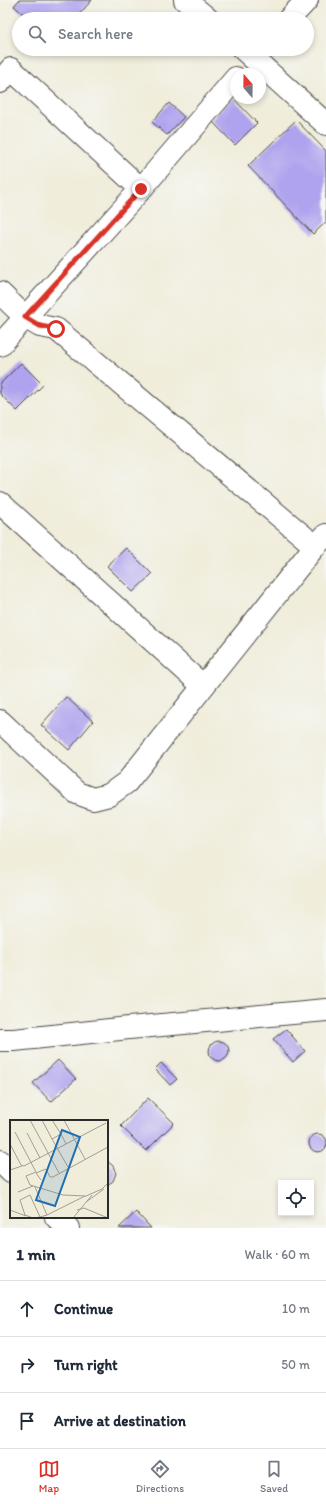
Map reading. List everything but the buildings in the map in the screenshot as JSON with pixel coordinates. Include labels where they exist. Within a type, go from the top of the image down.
[{"type":"street","points":[[185,0],[200,12]]},
{"type":"street","points":[[296,12],[307,0]]},
{"type":"street","points":[[249,58],[326,124]]},
{"type":"street","points":[[4,71],[141,189]]},
{"type":"street","points":[[0,345],[141,189],[230,85]]},
{"type":"street","points":[[0,293],[25,317],[40,326],[56,329],[321,540],[127,782],[109,795],[93,799],[78,793],[0,721]]},
{"type":"street","points":[[0,503],[203,686]]},
{"type":"street","points":[[0,1040],[14,1040],[326,1010]]},
{"type":"street","points":[[0,1161],[10,1171]]},
{"type":"street","points":[[57,1218],[68,1228]]},
{"type":"route","points":[[56,329],[40,326],[25,317],[141,189]]}]
